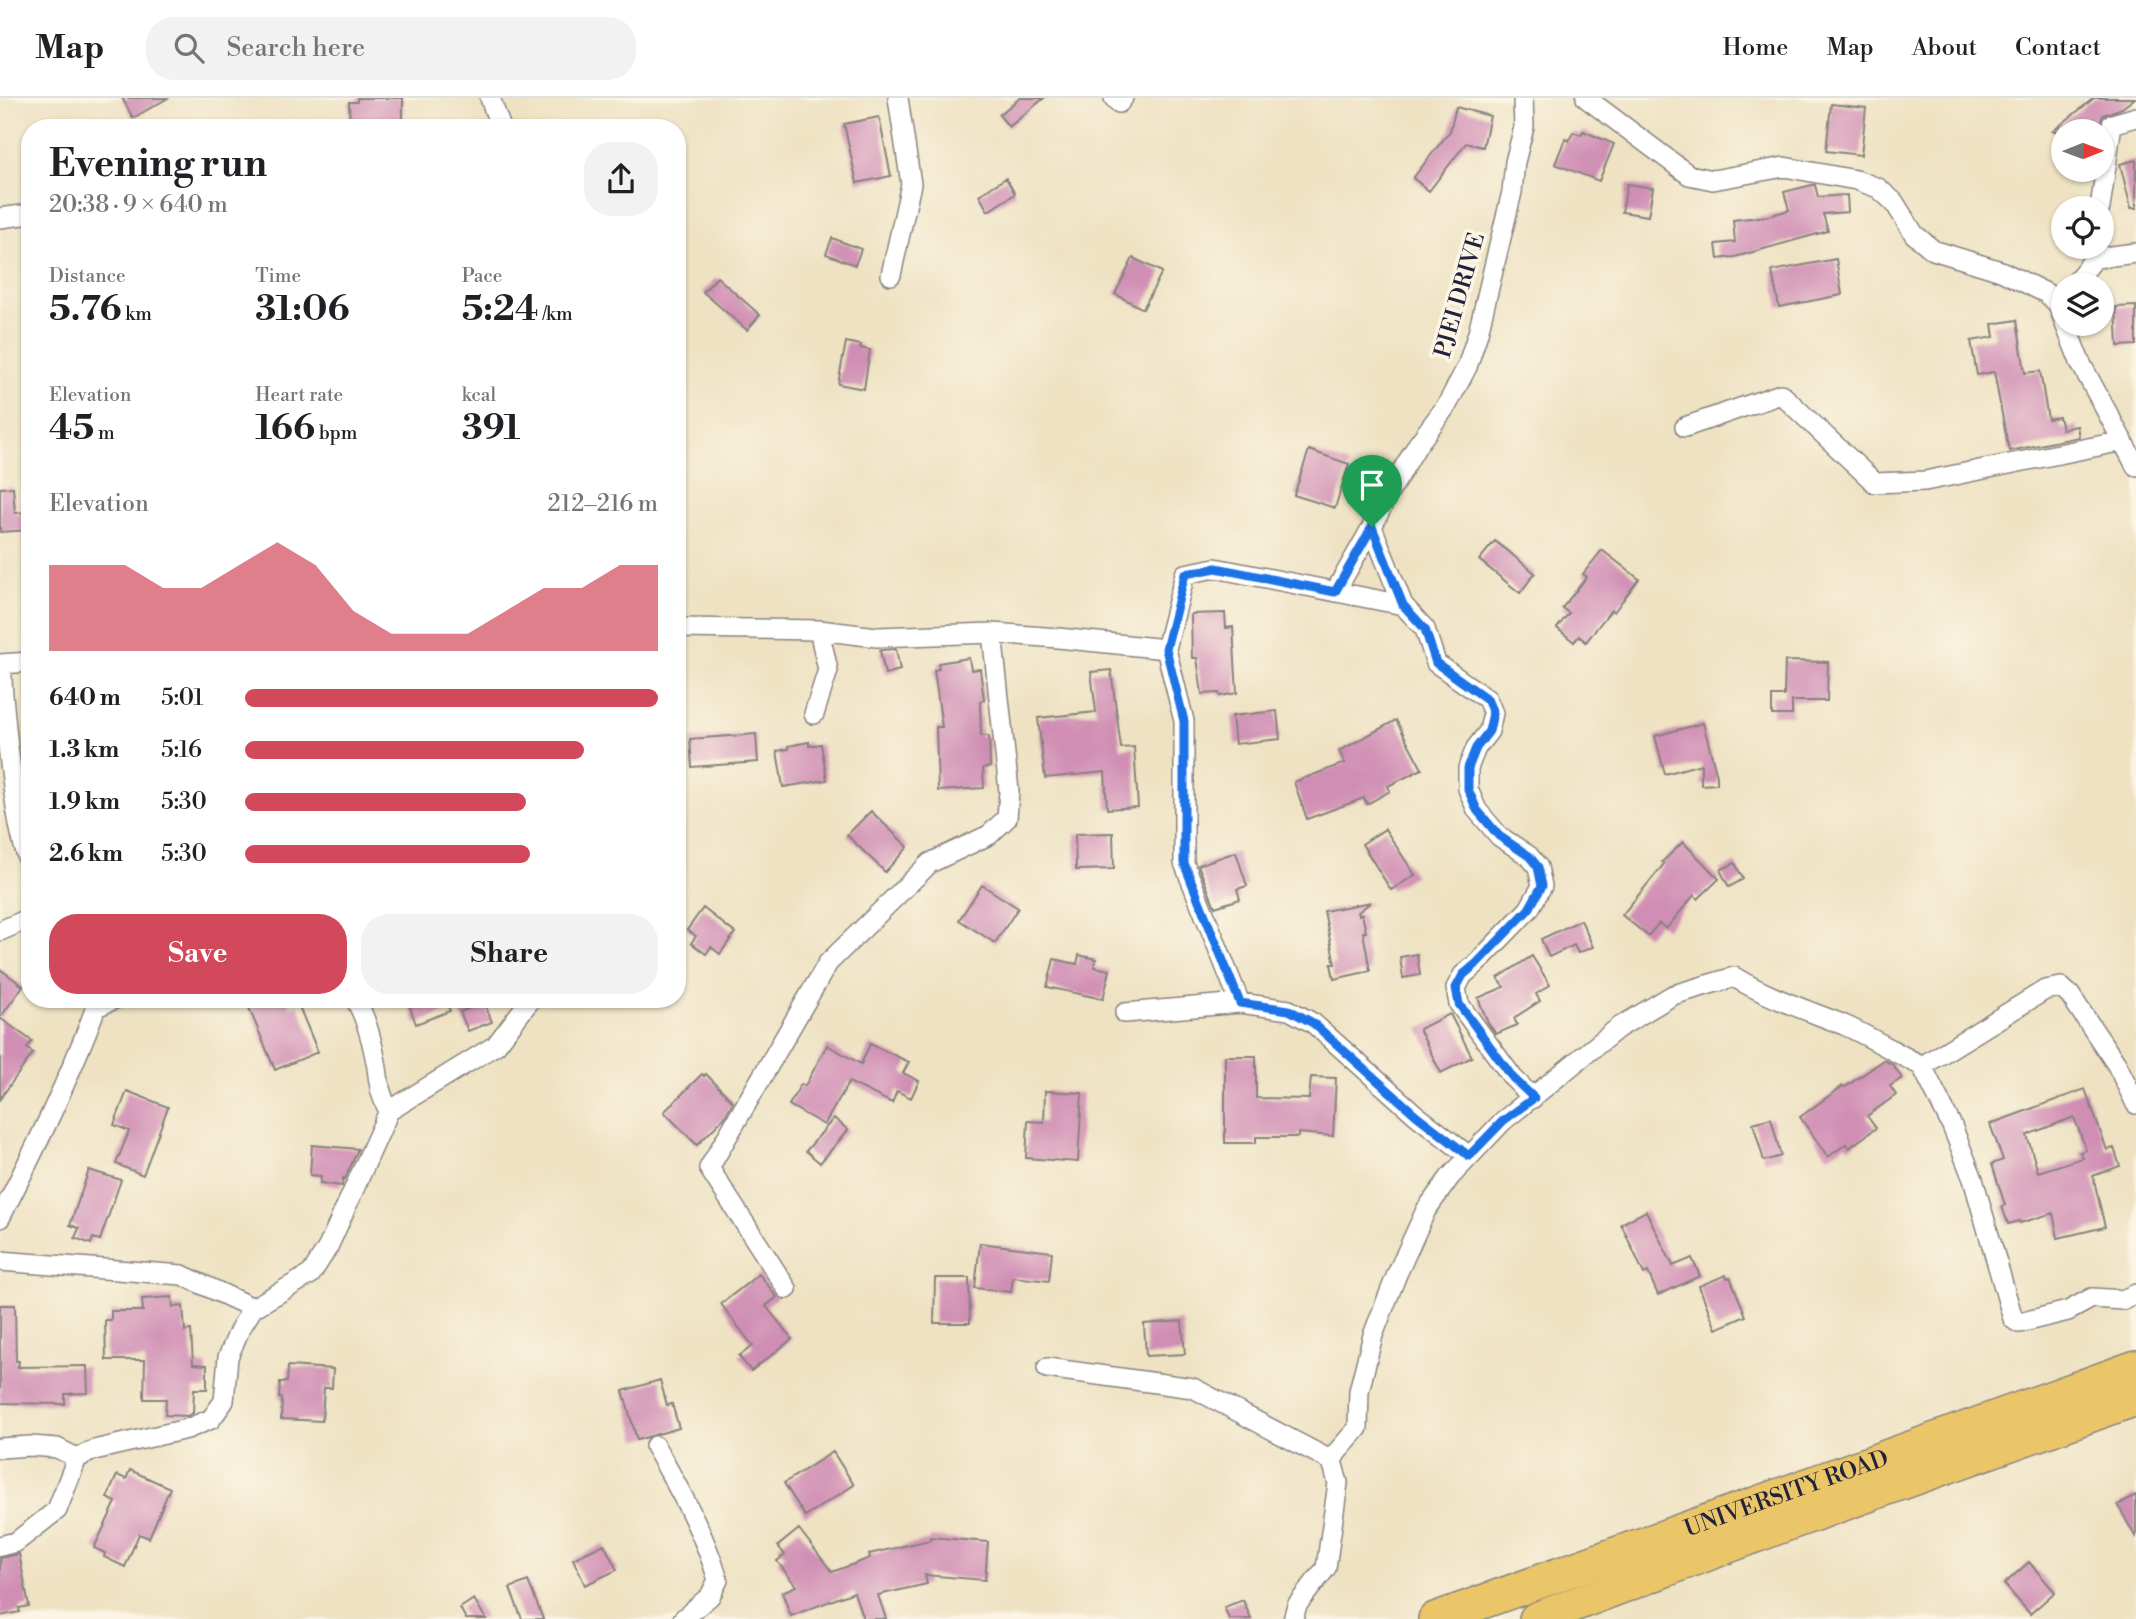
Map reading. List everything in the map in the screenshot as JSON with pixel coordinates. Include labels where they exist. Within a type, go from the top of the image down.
[{"type":"highway","name":"UNIVERSITY ROAD","points":[[1435,1619],[2136,1367]]},
{"type":"highway","name":"UNIVERSITY ROAD","points":[[1536,1619],[1780,1527],[2136,1399]]},
{"type":"street","points":[[490,98],[498,119]]},
{"type":"street","points":[[891,275],[911,184],[898,98]]},
{"type":"street","points":[[1114,98],[1119,103],[1123,98]]},
{"type":"street","name":"PJEI DRIVE","points":[[1335,592],[1386,498],[1418,444],[1447,405],[1467,367],[1478,333],[1512,191],[1515,162],[1524,127],[1523,98]]},
{"type":"street","points":[[1586,98],[1689,174],[1713,180],[1784,167],[1856,180],[1878,188],[1894,202],[1914,234],[1933,250],[2001,271],[2051,297]]},
{"type":"street","points":[[2102,196],[2112,124],[2136,117]]},
{"type":"street","points":[[0,218],[21,215]]},
{"type":"street","points":[[2114,252],[2136,253]]},
{"type":"street","points":[[2070,336],[2080,362],[2136,466]]},
{"type":"street","points":[[1685,427],[1782,394],[1875,483],[1925,481],[2123,441]]},
{"type":"street","points":[[1372,527],[1403,605],[1425,629],[1436,663],[1487,699],[1493,713],[1489,731],[1476,748],[1468,768],[1468,789],[1477,810],[1499,836],[1529,856],[1538,867],[1542,886],[1529,909],[1463,975],[1456,988],[1459,1004],[1513,1078],[1534,1098]]},
{"type":"street","points":[[1240,1003],[1184,863],[1184,721],[1166,649],[1185,574],[1216,568],[1403,605]]},
{"type":"street","points":[[686,628],[819,631],[877,637],[992,634],[1166,649]]},
{"type":"street","points":[[814,714],[828,670],[819,631]]},
{"type":"street","points":[[786,1289],[709,1168],[828,963],[930,863],[989,835],[1007,818],[1009,791],[992,634]]},
{"type":"street","points":[[21,663],[0,664],[4,716],[21,832]]},
{"type":"street","points":[[0,931],[21,922]]},
{"type":"street","points":[[1293,1619],[1297,1605],[1326,1568],[1338,1483],[1332,1461],[1358,1427],[1359,1391],[1373,1335],[1426,1210],[1450,1177],[1503,1121],[1618,1028],[1673,995],[1734,978],[1768,996],[1882,1043],[1922,1066],[1952,1126],[1973,1179],[2013,1319],[2019,1323],[2068,1311],[2092,1298],[2123,1300],[2136,1294]]},
{"type":"street","points":[[1922,1066],[2045,990],[2061,988],[2070,995],[2117,1065],[2136,1104]]},
{"type":"street","points":[[1125,1013],[1240,1003],[1289,1010],[1313,1023],[1416,1115],[1469,1156]]},
{"type":"street","points":[[0,1218],[80,1051],[92,1008]]},
{"type":"street","points":[[360,1008],[376,1059],[380,1094],[389,1111]]},
{"type":"street","points":[[0,1546],[16,1542],[57,1510],[77,1458],[94,1450],[187,1429],[211,1419],[224,1401],[228,1357],[240,1329],[253,1308],[311,1274],[334,1236],[389,1111],[496,1045],[524,1008]]},
{"type":"street","points":[[0,1261],[182,1275],[253,1308]]},
{"type":"street","points":[[1047,1368],[1193,1388],[1332,1461]]},
{"type":"street","points":[[655,1446],[697,1523],[718,1580],[710,1596],[686,1616],[668,1619]]},
{"type":"street","points":[[0,1448],[57,1448],[77,1458]]},
{"type":"building","points":[[122,98],[168,98],[133,118]]},
{"type":"building","points":[[357,98],[403,98],[403,119],[350,119],[349,102],[357,102]]},
{"type":"building","points":[[1020,98],[1044,98],[1009,127],[999,115]]},
{"type":"building","points":[[2094,98],[2135,98],[2122,108],[2103,115],[2102,119],[2068,119]]},
{"type":"building","points":[[1831,104],[1866,108],[1861,155],[1826,151]]},
{"type":"building","points":[[1456,107],[1490,116],[1483,147],[1466,143],[1429,191],[1413,178],[1450,131]]},
{"type":"building","points":[[879,117],[891,176],[857,183],[844,124]]},
{"type":"building","points":[[1583,131],[1614,144],[1599,181],[1555,164],[1565,139],[1569,141],[1573,132],[1581,135]]},
{"type":"building","points":[[2136,160],[2136,208],[2131,208],[2120,164]]},
{"type":"building","points":[[1006,178],[1015,194],[988,211],[979,195]]},
{"type":"building","points":[[1627,184],[1653,188],[1648,216],[1622,212]]},
{"type":"building","points":[[1815,185],[1818,197],[1847,195],[1848,212],[1823,214],[1828,231],[1735,257],[1718,259],[1716,244],[1735,242],[1733,220],[1768,216],[1789,210],[1784,192]]},
{"type":"building","points":[[832,238],[861,249],[855,265],[826,254]]},
{"type":"building","points":[[1133,258],[1162,272],[1143,309],[1115,294]]},
{"type":"building","points":[[1836,259],[1842,295],[1779,307],[1772,271]]},
{"type":"building","points":[[717,277],[760,315],[747,330],[703,292]]},
{"type":"building","points":[[2136,306],[2136,345],[2118,346],[2116,307]]},
{"type":"building","points":[[2017,320],[2025,373],[2040,371],[2048,419],[2059,417],[2062,429],[2077,426],[2079,437],[2009,451],[1994,372],[1977,375],[1971,341],[1994,337],[1992,324]]},
{"type":"building","points":[[846,342],[870,350],[864,389],[838,384]]},
{"type":"building","points":[[1309,450],[1349,464],[1335,508],[1294,495]]},
{"type":"building","points":[[13,487],[15,513],[21,513],[21,531],[0,532],[0,488]]},
{"type":"building","points":[[1495,541],[1535,573],[1520,593],[1479,560]]},
{"type":"building","points":[[1602,550],[1639,579],[1614,612],[1611,610],[1586,642],[1579,636],[1574,642],[1557,628],[1569,613],[1562,608],[1587,577],[1583,574]]},
{"type":"building","points":[[1225,613],[1226,628],[1233,627],[1237,693],[1220,696],[1219,693],[1202,694],[1197,658],[1192,658],[1191,614]]},
{"type":"building","points":[[896,649],[900,670],[885,674],[880,650]]},
{"type":"building","points":[[969,658],[971,670],[980,669],[984,700],[980,701],[981,736],[989,736],[990,767],[983,768],[984,788],[938,791],[936,727],[942,727],[934,670],[939,669],[938,663]]},
{"type":"building","points":[[1785,661],[1828,662],[1827,701],[1792,701],[1792,715],[1772,715],[1772,696],[1784,696]]},
{"type":"building","points":[[1111,670],[1121,748],[1134,747],[1138,807],[1107,809],[1105,772],[1045,778],[1038,718],[1096,712],[1091,672]]},
{"type":"building","points":[[1277,711],[1280,739],[1235,744],[1232,716]]},
{"type":"building","points":[[1396,720],[1422,769],[1388,786],[1390,791],[1367,804],[1364,798],[1307,819],[1294,782],[1345,763],[1339,751]]},
{"type":"building","points":[[1703,723],[1717,784],[1701,785],[1701,764],[1665,774],[1655,736]]},
{"type":"building","points":[[756,734],[758,762],[692,767],[690,739]]},
{"type":"building","points":[[809,742],[809,746],[821,744],[827,780],[783,787],[777,751]]},
{"type":"building","points":[[871,811],[908,847],[885,872],[847,835]]},
{"type":"building","points":[[1385,829],[1415,875],[1391,890],[1362,844]]},
{"type":"building","points":[[1113,833],[1114,869],[1076,870],[1075,834]]},
{"type":"building","points":[[1683,842],[1719,879],[1698,899],[1694,895],[1666,929],[1659,923],[1648,936],[1622,915],[1664,864],[1662,862]]},
{"type":"building","points":[[1236,852],[1247,886],[1237,889],[1240,899],[1215,907],[1198,865]]},
{"type":"building","points":[[1735,863],[1743,879],[1729,887],[1720,870]]},
{"type":"building","points":[[982,885],[1018,908],[995,943],[959,920]]},
{"type":"building","points":[[1371,902],[1358,912],[1359,915],[1362,914],[1366,932],[1363,932],[1370,971],[1334,979],[1331,964],[1335,964],[1324,911]]},
{"type":"building","points":[[703,908],[735,933],[720,954],[711,947],[706,954],[691,943],[696,936],[687,930]]},
{"type":"building","points":[[1581,920],[1593,947],[1578,953],[1574,945],[1549,957],[1541,939]]},
{"type":"building","points":[[1417,954],[1420,975],[1403,978],[1400,957]]},
{"type":"building","points":[[1079,955],[1096,959],[1094,967],[1110,970],[1103,999],[1047,987],[1054,959],[1077,964]]},
{"type":"building","points":[[1532,956],[1550,985],[1536,994],[1540,1001],[1514,1018],[1517,1025],[1496,1034],[1488,1023],[1478,998],[1504,987],[1498,978]]},
{"type":"building","points":[[0,969],[21,985],[21,989],[0,1018]]},
{"type":"building","points":[[249,1008],[300,1008],[318,1052],[275,1070]]},
{"type":"building","points":[[410,1008],[449,1008],[450,1011],[416,1024]]},
{"type":"building","points":[[470,1008],[486,1008],[492,1022],[468,1031],[460,1012]]},
{"type":"building","points":[[1450,1014],[1472,1057],[1441,1073],[1419,1029]]},
{"type":"building","points":[[0,1018],[32,1041],[27,1048],[33,1053],[0,1099]]},
{"type":"building","points":[[870,1044],[909,1062],[903,1073],[919,1081],[911,1098],[897,1091],[892,1103],[849,1082],[824,1125],[789,1105],[801,1084],[805,1086],[827,1045],[861,1064]]},
{"type":"building","points":[[1225,1056],[1256,1056],[1256,1098],[1309,1099],[1311,1077],[1336,1078],[1333,1136],[1298,1133],[1298,1137],[1256,1137],[1256,1143],[1225,1143]]},
{"type":"building","points":[[1884,1060],[1892,1064],[1902,1078],[1890,1086],[1896,1095],[1867,1116],[1876,1128],[1849,1148],[1846,1144],[1828,1157],[1800,1117]]},
{"type":"building","points":[[702,1074],[706,1074],[733,1102],[724,1118],[697,1145],[664,1112]]},
{"type":"building","points":[[2085,1089],[2107,1150],[2114,1148],[2120,1166],[2093,1176],[2105,1227],[2058,1238],[2053,1213],[2008,1224],[1992,1164],[2003,1160],[1990,1124]],"holes":[[[2074,1117],[2086,1150],[2080,1152],[2083,1158],[2038,1172],[2027,1135]]]},
{"type":"building","points":[[127,1091],[168,1107],[143,1175],[116,1164],[129,1131],[114,1125]]},
{"type":"building","points":[[1045,1091],[1082,1093],[1078,1162],[1026,1158],[1028,1121],[1044,1122]]},
{"type":"building","points":[[834,1118],[848,1130],[820,1163],[806,1151]]},
{"type":"building","points":[[1771,1118],[1781,1156],[1764,1161],[1753,1123]]},
{"type":"building","points":[[312,1145],[358,1149],[345,1179],[343,1178],[342,1186],[320,1183],[321,1176],[310,1175]]},
{"type":"building","points":[[89,1170],[121,1180],[100,1240],[93,1238],[91,1244],[75,1238],[79,1228],[70,1225]]},
{"type":"building","points":[[1646,1211],[1673,1266],[1692,1258],[1700,1276],[1658,1295],[1648,1272],[1644,1274],[1621,1224]]},
{"type":"building","points":[[980,1243],[1052,1252],[1049,1281],[1013,1277],[1011,1292],[975,1288]]},
{"type":"building","points":[[759,1274],[777,1297],[766,1306],[792,1339],[751,1371],[739,1356],[753,1346],[721,1304]]},
{"type":"building","points":[[1726,1275],[1727,1278],[1730,1277],[1746,1316],[1716,1329],[1699,1286]]},
{"type":"building","points":[[935,1278],[969,1278],[970,1323],[934,1323]]},
{"type":"building","points":[[172,1297],[173,1307],[183,1306],[185,1331],[191,1330],[193,1364],[207,1365],[207,1389],[194,1389],[193,1413],[187,1416],[165,1415],[166,1399],[144,1399],[145,1360],[106,1360],[105,1320],[111,1320],[111,1311],[143,1311],[142,1299]]},
{"type":"building","points":[[0,1305],[15,1305],[18,1367],[87,1366],[88,1393],[65,1394],[65,1404],[0,1403]]},
{"type":"building","points":[[1182,1321],[1185,1354],[1146,1356],[1144,1324]]},
{"type":"building","points":[[288,1366],[333,1369],[332,1388],[324,1388],[322,1421],[281,1419],[280,1382],[287,1382]]},
{"type":"building","points":[[660,1380],[667,1405],[672,1404],[679,1428],[637,1440],[623,1391]]},
{"type":"building","points":[[833,1452],[854,1485],[805,1516],[784,1483]]},
{"type":"building","points":[[130,1470],[170,1488],[149,1538],[139,1534],[125,1567],[104,1557],[105,1553],[94,1548],[116,1502],[107,1498],[117,1475],[126,1479]]},
{"type":"building","points":[[2136,1495],[2136,1538],[2118,1505]]},
{"type":"building","points":[[799,1529],[832,1572],[870,1558],[869,1554],[930,1540],[930,1537],[988,1542],[985,1580],[925,1575],[927,1584],[878,1595],[886,1619],[863,1619],[854,1592],[791,1616],[782,1592],[796,1586],[777,1561],[785,1555],[778,1546]]},
{"type":"building","points":[[604,1544],[617,1570],[585,1585],[573,1559]]},
{"type":"building","points":[[19,1554],[29,1606],[19,1608],[20,1612],[0,1616],[0,1558]]},
{"type":"building","points":[[2029,1562],[2055,1592],[2030,1614],[2004,1584]]},
{"type":"building","points":[[528,1581],[543,1619],[522,1619],[510,1588]]},
{"type":"building","points":[[474,1599],[486,1619],[466,1619],[460,1608]]},
{"type":"building","points":[[1243,1600],[1251,1619],[1229,1619],[1224,1607]]},
{"type":"route","points":[[1372,527],[1403,605],[1425,629],[1436,663],[1487,699],[1493,713],[1489,731],[1476,748],[1468,768],[1468,789],[1477,810],[1499,836],[1529,856],[1538,867],[1542,886],[1529,909],[1463,975],[1456,988],[1459,1004],[1513,1078],[1534,1098],[1503,1121],[1469,1156],[1416,1115],[1313,1023],[1289,1010],[1240,1003],[1184,863],[1184,721],[1166,649],[1185,574],[1216,568],[1335,592],[1372,527]]}]
